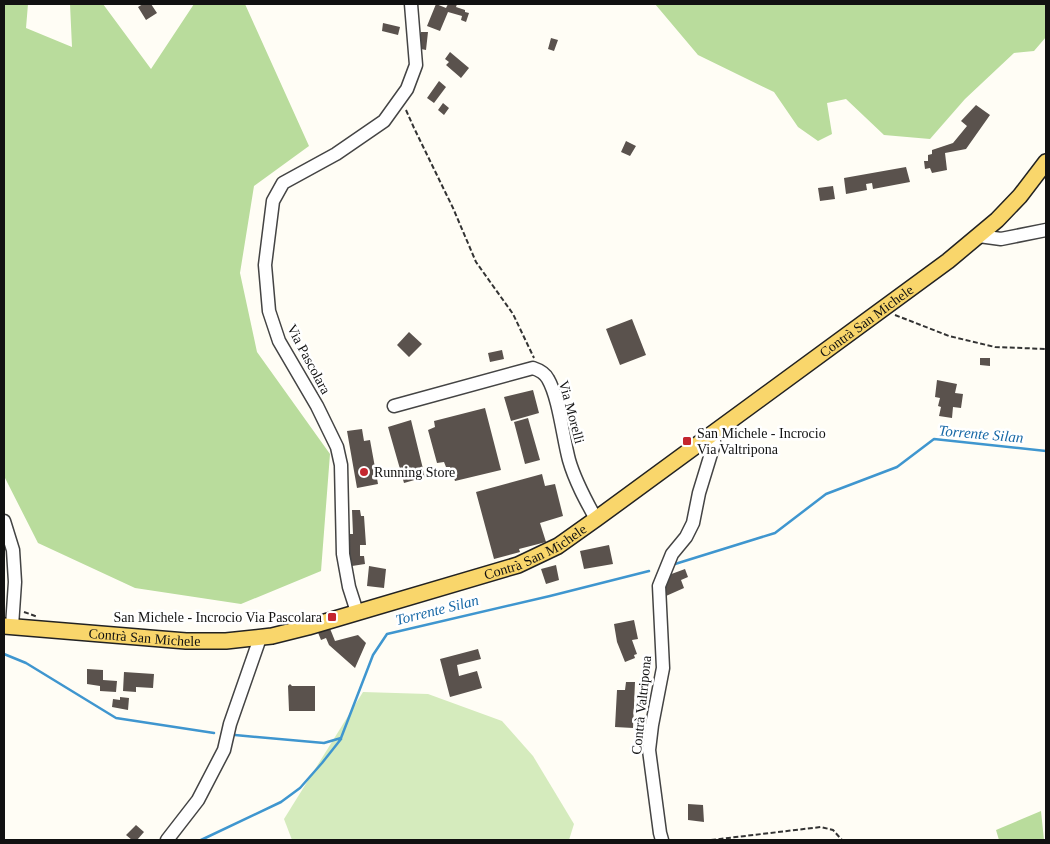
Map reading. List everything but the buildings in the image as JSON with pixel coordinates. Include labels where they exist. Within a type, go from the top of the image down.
[{"type":"main road","name":"Contrà San Michele","points":[[8,626],[186,641],[226,641],[260,638],[308,627],[518,565],[558,546],[596,520],[938,268],[979,236],[1020,196],[1046,162]]},
{"type":"street","name":"Via Pascolara","points":[[357,612],[348,587],[343,554],[341,465],[337,447],[317,406],[279,341],[269,312],[265,265],[273,201],[283,183],[336,154],[384,121],[407,89],[416,65],[411,4]]},
{"type":"street","points":[[979,236],[1001,239],[1046,230]]},
{"type":"street","name":"Via Morelli","points":[[394,406],[533,368],[541,371],[548,378],[554,396],[569,462],[596,520]]},
{"type":"street","name":"Contrà Valtripona","points":[[662,840],[649,750],[663,668],[659,586],[672,554],[686,537],[693,523],[699,493],[714,444],[714,433]]},
{"type":"street","points":[[4,521],[13,550],[15,582],[8,626]]},
{"type":"street","points":[[167,840],[198,800],[224,750],[230,724],[260,638]]},
{"type":"path","points":[[403,95],[407,113],[453,208],[476,262],[513,314],[541,371]]},
{"type":"path","points":[[881,309],[949,336],[995,347],[1046,349]]},
{"type":"path","points":[[711,840],[821,827],[833,830],[842,840]]},
{"type":"green space","points":[[4,4],[28,4],[26,28],[72,47],[70,4],[103,4],[151,69],[194,4],[245,4],[309,146],[254,186],[240,273],[257,352],[330,454],[321,571],[241,604],[135,588],[38,543],[4,476]]},
{"type":"green space","points":[[655,4],[1046,4],[1046,37],[1034,51],[1014,53],[965,99],[930,139],[884,135],[846,99],[827,103],[832,134],[818,141],[798,127],[774,92],[698,55]]},
{"type":"green space","points":[[363,692],[428,694],[502,721],[533,756],[574,824],[569,840],[292,840],[284,819]]},
{"type":"green space","points":[[1041,811],[1044,840],[999,840],[996,830]]},
{"type":"waterway","name":"Torrente Silan","points":[[675,564],[775,533],[826,494],[897,467],[934,439],[1046,451]]},
{"type":"waterway","name":"Torrente Silan","points":[[235,735],[324,743],[341,738],[373,655],[387,634],[649,571]]},
{"type":"waterway","name":"Torrente Silan","points":[[4,654],[26,663],[116,718],[214,733]]},
{"type":"waterway","points":[[201,840],[281,802],[300,788],[341,739]]},
{"type":"place","name":"San Michele - Incrocio Via Valtripona","points":[[687,441]]},
{"type":"place","name":"Running Store","points":[[364,472]]},
{"type":"place","name":"San Michele - Incrocio Via Pascolara","points":[[332,617]]}]
